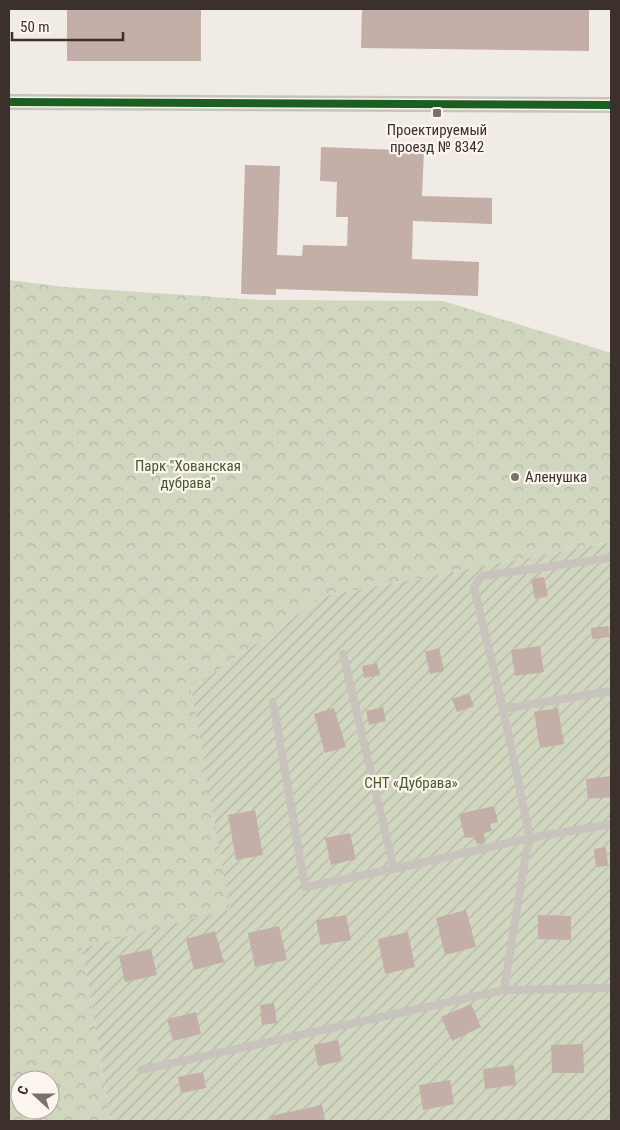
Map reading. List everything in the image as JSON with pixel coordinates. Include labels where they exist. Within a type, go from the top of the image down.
[{"type":"street","points":[[9,102],[611,105]]},
{"type":"lane","points":[[504,990],[530,838],[503,709],[474,587],[482,576],[611,558]]},
{"type":"lane","points":[[343,654],[394,869]]},
{"type":"lane","points":[[503,709],[611,691]]},
{"type":"lane","points":[[273,702],[305,887],[530,838],[611,824]]},
{"type":"lane","points":[[141,1070],[504,990],[611,988]]},
{"type":"green space","name":"Парк \"Хованская дубрава\"","points":[[9,280],[65,287],[261,300],[443,301],[611,353],[611,542],[324,596],[191,689],[231,910],[82,948],[111,1121],[9,1121]]},
{"type":"green space","name":"СНТ «Дубрава»","points":[[611,542],[611,1121],[111,1121],[82,948],[230,909],[191,689],[324,596]]},
{"type":"building","points":[[67,9],[201,9],[201,61],[67,61]]},
{"type":"building","points":[[362,9],[589,9],[589,51],[361,48]]},
{"type":"building","points":[[321,147],[424,151],[422,196],[492,198],[492,224],[413,221],[412,259],[479,262],[478,296],[276,289],[276,295],[241,294],[245,165],[280,166],[277,255],[302,256],[303,245],[347,246],[348,217],[336,217],[337,182],[320,181]]},
{"type":"building","points":[[544,577],[548,596],[535,599],[531,579]]},
{"type":"building","points":[[608,626],[610,637],[592,639],[591,628]]},
{"type":"building","points":[[540,646],[544,672],[515,676],[511,650]]},
{"type":"building","points":[[439,648],[444,671],[430,674],[425,652]]},
{"type":"building","points":[[377,663],[380,675],[364,678],[362,666]]},
{"type":"building","points":[[469,693],[474,706],[457,712],[452,699]]},
{"type":"building","points":[[383,707],[386,721],[369,725],[366,711]]},
{"type":"building","points":[[334,708],[346,747],[325,753],[314,714]]},
{"type":"building","points":[[558,708],[564,744],[540,748],[534,712]]},
{"type":"building","points":[[611,776],[611,797],[588,799],[586,779]]},
{"type":"building","points":[[494,806],[498,822],[490,824],[492,831],[484,833],[485,843],[477,844],[474,837],[465,838],[459,814]]},
{"type":"building","points":[[255,810],[263,855],[236,860],[228,815]]},
{"type":"building","points":[[350,833],[356,859],[331,865],[325,838]]},
{"type":"building","points":[[606,847],[608,866],[596,867],[594,849]]},
{"type":"building","points":[[466,910],[476,947],[445,955],[436,918]]},
{"type":"building","points":[[346,915],[351,940],[321,945],[316,920]]},
{"type":"building","points":[[538,915],[571,916],[571,940],[538,939]]},
{"type":"building","points":[[279,926],[287,960],[255,967],[248,933]]},
{"type":"building","points":[[215,931],[224,962],[194,970],[186,939]]},
{"type":"building","points":[[408,932],[415,967],[385,974],[378,939]]},
{"type":"building","points":[[151,949],[157,975],[125,982],[119,956]]},
{"type":"building","points":[[274,1003],[277,1023],[262,1025],[260,1005]]},
{"type":"building","points":[[471,1004],[481,1027],[452,1041],[441,1017]]},
{"type":"building","points":[[196,1012],[201,1034],[173,1041],[167,1019]]},
{"type":"building","points":[[338,1040],[342,1061],[318,1066],[314,1045]]},
{"type":"building","points":[[583,1044],[584,1073],[552,1073],[551,1045]]},
{"type":"building","points":[[514,1065],[516,1085],[485,1089],[483,1069]]},
{"type":"building","points":[[203,1072],[206,1088],[181,1093],[178,1077]]},
{"type":"building","points":[[450,1080],[454,1104],[423,1110],[419,1085]]},
{"type":"building","points":[[322,1105],[325,1121],[271,1121],[270,1116]]},
{"type":"cycle path","points":[[9,102],[611,105]]},
{"type":"place","name":"Проектируемый проезд № 8342","points":[[437,113]]},
{"type":"place","name":"Аленушка","points":[[515,477]]}]
